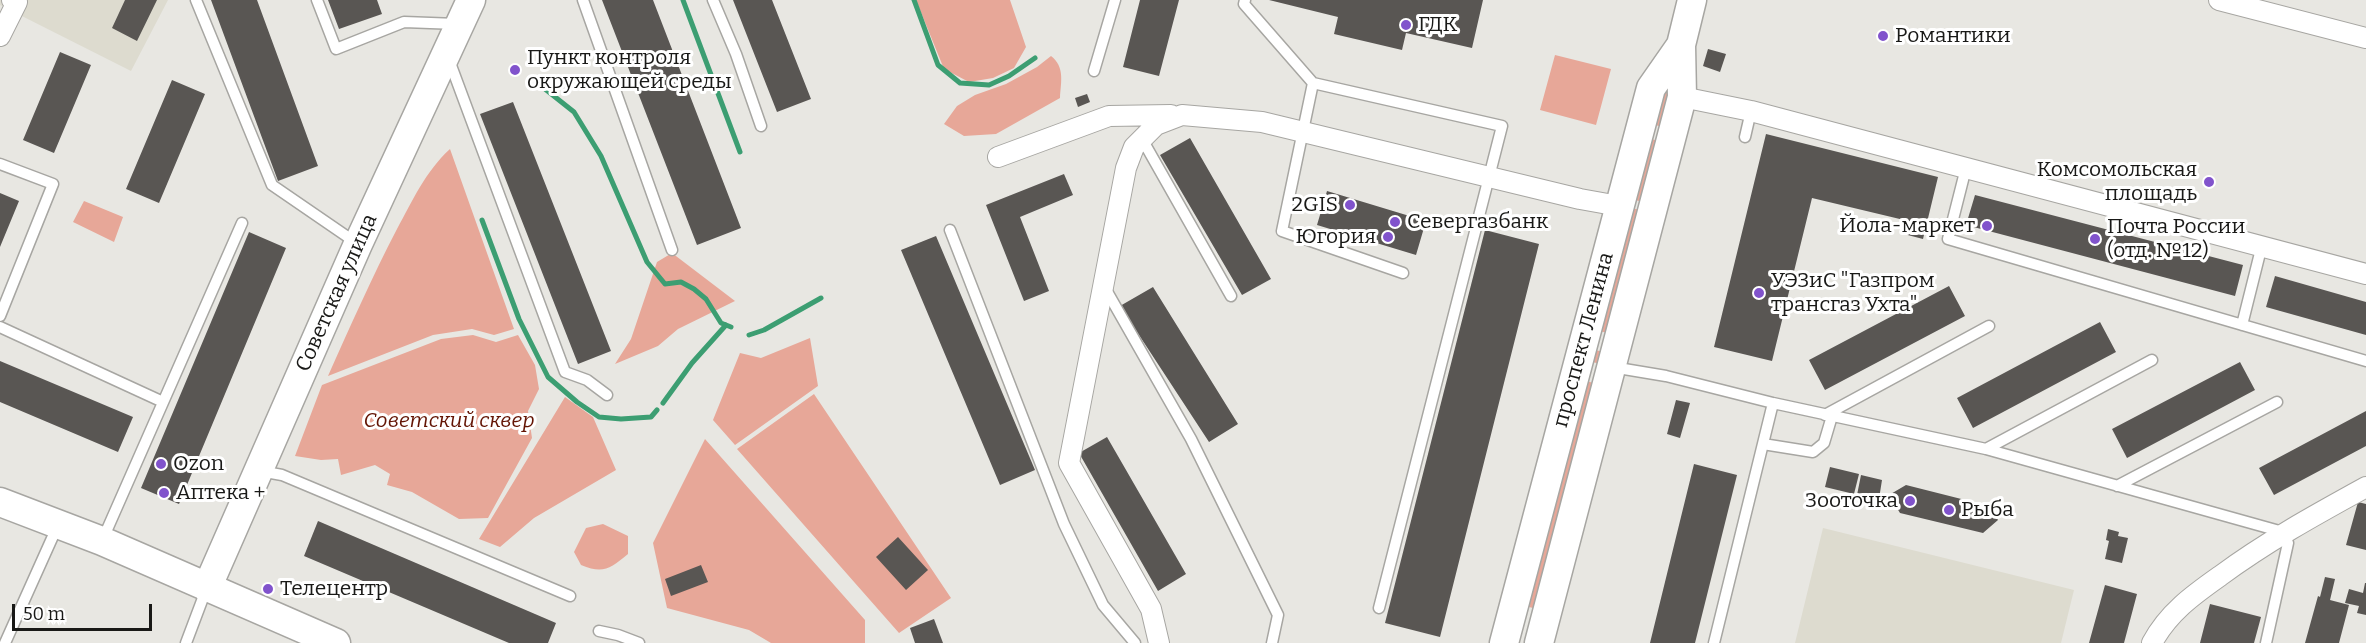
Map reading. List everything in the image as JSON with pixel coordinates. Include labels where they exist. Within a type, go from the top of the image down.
[{"type":"main road","name":"проспект Ленина","points":[[1539,643],[1682,96],[1681,45],[1692,0]]},
{"type":"main road","name":"Советская улица","points":[[207,588],[358,244],[465,12]]},
{"type":"main road","name":"проспект Ленина","points":[[1504,643],[1651,88],[1681,45]]},
{"type":"main road","points":[[0,502],[102,541],[336,643]]},
{"type":"street","points":[[0,36],[16,2],[12,0]]},
{"type":"street","points":[[2219,0],[2366,38]]},
{"type":"street","points":[[1682,96],[1772,116],[2366,274]]},
{"type":"street","points":[[998,157],[1109,116],[1182,115],[1262,122],[1580,199],[1619,206]]},
{"type":"street","points":[[1159,643],[1151,609],[1069,463],[1126,168],[1134,147],[1155,125],[1182,115]]},
{"type":"street","points":[[2152,643],[2160,627],[2183,602],[2283,532],[2366,487]]},
{"type":"lane","points":[[196,0],[272,185],[358,244]]},
{"type":"lane","points":[[317,0],[336,49],[404,22],[465,12]]},
{"type":"lane","points":[[583,0],[672,250]]},
{"type":"lane","points":[[713,0],[736,54],[761,126]]},
{"type":"lane","points":[[1094,71],[1114,0]]},
{"type":"lane","points":[[1245,0],[1244,4],[1313,83],[1502,126],[1491,177],[1379,608]]},
{"type":"lane","points":[[447,53],[565,372],[587,380],[607,395]]},
{"type":"lane","points":[[1313,83],[1282,231],[1403,273]]},
{"type":"lane","points":[[1745,137],[1751,111]]},
{"type":"lane","points":[[1142,139],[1231,296]]},
{"type":"lane","points":[[0,164],[53,184],[0,316]]},
{"type":"lane","points":[[1966,168],[1948,239],[2366,361]]},
{"type":"lane","points":[[102,541],[242,223]]},
{"type":"lane","points":[[950,230],[1064,524],[1103,605],[1136,643]]},
{"type":"lane","points":[[2242,324],[2262,245]]},
{"type":"lane","points":[[1103,285],[1191,439],[1278,615],[1272,643]]},
{"type":"lane","points":[[1828,415],[1989,326]]},
{"type":"lane","points":[[0,327],[163,402]]},
{"type":"lane","points":[[1986,449],[2152,360]]},
{"type":"lane","points":[[1612,366],[1666,376],[1773,403],[1986,449],[2283,532],[2288,543],[2266,643]]},
{"type":"lane","points":[[2117,486],[2277,402]]},
{"type":"lane","points":[[1714,643],[1773,403]]},
{"type":"lane","points":[[1763,444],[1813,452],[1824,443],[1828,415]]},
{"type":"lane","points":[[258,470],[282,476],[570,596]]},
{"type":"lane","points":[[5,643],[58,524]]},
{"type":"lane","points":[[186,643],[207,588]]},
{"type":"lane","points":[[599,631],[618,634],[639,643]]},
{"type":"shaded area","points":[[0,0],[168,0],[131,71],[0,5]]},
{"type":"shaded area","points":[[1823,528],[2074,590],[2061,643],[1795,643]]},
{"type":"green space","points":[[916,0],[1010,0],[1026,47],[1014,68],[993,78],[969,82],[944,69]]},
{"type":"green space","points":[[1555,55],[1611,69],[1596,125],[1540,110]]},
{"type":"green space","points":[[1051,56],[1060,70],[1060,98],[996,134],[964,136],[944,124],[957,106],[975,95],[1006,84],[1037,67]]},
{"type":"green space","points":[[1668,85],[1673,92],[1663,127],[1655,125],[1651,139],[1659,141],[1643,202],[1631,199],[1660,89]]},
{"type":"green space","points":[[450,149],[514,329],[494,335],[472,329],[433,335],[328,376],[388,247],[426,177]]},
{"type":"green space","points":[[84,201],[123,217],[114,242],[73,222]]},
{"type":"green space","points":[[1628,207],[1640,210],[1608,333],[1599,331],[1595,350],[1604,352],[1601,364],[1588,361]]},
{"type":"green space","points":[[672,253],[735,301],[678,329],[658,346],[615,364],[631,339],[657,262]]},
{"type":"green space","name":"Советский сквер","points":[[473,335],[496,342],[518,335],[535,365],[539,389],[528,411],[532,438],[488,518],[459,519],[412,492],[387,485],[390,474],[375,465],[341,475],[338,459],[321,460],[295,456],[322,385],[441,339]]},
{"type":"green space","points":[[810,338],[818,386],[735,445],[713,420],[740,353],[761,358]]},
{"type":"green space","points":[[1584,380],[1596,384],[1537,609],[1525,606]]},
{"type":"green space","points":[[814,394],[951,598],[899,633],[737,449]]},
{"type":"green space","points":[[565,397],[593,417],[616,470],[534,518],[500,547],[479,539]]},
{"type":"green space","points":[[705,439],[865,620],[865,643],[771,643],[749,630],[667,608],[653,543]]},
{"type":"green space","points":[[603,524],[628,536],[628,554],[606,568],[595,569],[581,565],[574,552],[586,528]]},
{"type":"building","points":[[125,0],[157,0],[137,41],[112,28]]},
{"type":"building","points":[[211,0],[257,0],[318,166],[278,181]]},
{"type":"building","points":[[328,0],[377,0],[382,14],[339,29]]},
{"type":"building","points":[[602,0],[653,0],[741,228],[697,245]]},
{"type":"building","points":[[733,0],[772,0],[811,99],[777,112]]},
{"type":"building","points":[[1140,0],[1179,0],[1159,76],[1123,67]]},
{"type":"building","name":"ГДК","points":[[1269,0],[1483,0],[1472,48],[1406,33],[1402,50],[1334,34],[1338,17]]},
{"type":"building","points":[[1708,49],[1726,54],[1720,72],[1703,66]]},
{"type":"building","points":[[60,52],[91,65],[54,153],[23,140]]},
{"type":"building","points":[[172,80],[205,94],[159,203],[126,189]]},
{"type":"building","points":[[1087,94],[1090,102],[1078,107],[1075,98]]},
{"type":"building","points":[[513,102],[611,351],[578,364],[480,114]]},
{"type":"building","points":[[1766,134],[1938,177],[1923,239],[1900,233],[1904,220],[1812,198],[1772,361],[1714,347]]},
{"type":"building","points":[[1190,138],[1271,279],[1242,295],[1160,155]]},
{"type":"building","points":[[1064,174],[1073,195],[1020,217],[1049,291],[1024,301],[986,205]]},
{"type":"building","points":[[1327,191],[1426,221],[1416,255],[1317,225]]},
{"type":"building","points":[[0,193],[19,201],[0,247]]},
{"type":"building","points":[[1975,195],[2243,265],[2235,296],[1966,225]]},
{"type":"building","points":[[1485,230],[1539,244],[1440,637],[1385,623]]},
{"type":"building","points":[[249,232],[286,248],[179,504],[141,488]]},
{"type":"building","points":[[936,236],[1035,470],[1000,485],[901,250]]},
{"type":"building","points":[[2275,276],[2366,302],[2366,335],[2266,307]]},
{"type":"building","points":[[1949,286],[1965,316],[1825,390],[1809,360]]},
{"type":"building","points":[[1153,287],[1238,424],[1209,442],[1120,306]]},
{"type":"building","points":[[2100,322],[2116,352],[1973,428],[1957,398]]},
{"type":"building","points":[[0,361],[133,417],[118,452],[0,402]]},
{"type":"building","points":[[2240,362],[2255,390],[2127,458],[2112,429]]},
{"type":"building","points":[[1676,400],[1690,403],[1680,438],[1667,434]]},
{"type":"building","points":[[2366,411],[2366,446],[2274,495],[2259,468]]},
{"type":"building","points":[[1107,437],[1186,574],[1158,591],[1079,453]]},
{"type":"building","points":[[1694,464],[1737,475],[1695,643],[1650,643]]},
{"type":"building","points":[[1830,467],[1859,474],[1854,494],[1825,487]]},
{"type":"building","points":[[1861,475],[1882,480],[1879,499],[1857,495]]},
{"type":"building","points":[[1906,485],[1989,506],[1998,520],[1983,533],[1900,513],[1889,495]]},
{"type":"building","points":[[2358,502],[2366,504],[2366,550],[2346,545]]},
{"type":"building","points":[[318,521],[556,623],[548,643],[509,643],[304,556]]},
{"type":"building","points":[[2108,529],[2119,532],[2118,536],[2128,538],[2122,563],[2105,559],[2109,541],[2106,540]]},
{"type":"building","points":[[898,537],[928,570],[906,590],[876,557]]},
{"type":"building","points":[[701,565],[708,582],[671,596],[665,579]]},
{"type":"building","points":[[2325,577],[2335,579],[2330,600],[2349,605],[2339,643],[2305,643],[2318,596],[2320,597]]},
{"type":"building","points":[[2365,583],[2366,615],[2357,613],[2359,606],[2345,603],[2349,589],[2363,593]]},
{"type":"building","points":[[2105,585],[2137,594],[2124,643],[2089,643]]},
{"type":"building","points":[[2210,604],[2261,617],[2254,643],[2200,643]]},
{"type":"building","points":[[934,619],[943,643],[915,643],[910,628]]},
{"type":"waterway","points":[[683,0],[740,152]]},
{"type":"waterway","points":[[914,0],[938,65],[960,83],[989,85],[1009,76],[1035,58]]},
{"type":"waterway","points":[[540,85],[574,112],[601,156],[647,262],[665,284],[681,282],[694,289],[706,299],[721,323],[731,327]]},
{"type":"waterway","points":[[482,220],[519,319],[548,377],[599,417],[621,419],[651,417],[657,410]]},
{"type":"waterway","points":[[749,335],[764,330],[821,298]]},
{"type":"waterway","points":[[663,403],[692,363],[726,325]]},
{"type":"place","name":"ГДК","points":[[1406,25]]},
{"type":"place","name":"Романтики","points":[[1883,36]]},
{"type":"place","name":"Пункт контроля окружающей среды","points":[[515,70]]},
{"type":"place","name":"Комсомольская площадь","points":[[2209,182]]},
{"type":"place","name":"2GIS","points":[[1350,205]]},
{"type":"place","name":"Севергазбанк","points":[[1395,222]]},
{"type":"place","name":"Йола-маркет","points":[[1987,226]]},
{"type":"place","name":"Югория","points":[[1388,237]]},
{"type":"place","name":"Почта России (отд. №12)","points":[[2095,239]]},
{"type":"place","name":"УЭЗиС \"Газпром трансгаз Ухта\"","points":[[1759,293]]},
{"type":"place","name":"Ozon","points":[[161,464]]},
{"type":"place","name":"Аптека +","points":[[164,493]]},
{"type":"place","name":"Зооточка","points":[[1910,501]]},
{"type":"place","name":"Рыба","points":[[1949,510]]},
{"type":"place","name":"Телецентр","points":[[268,589]]}]
